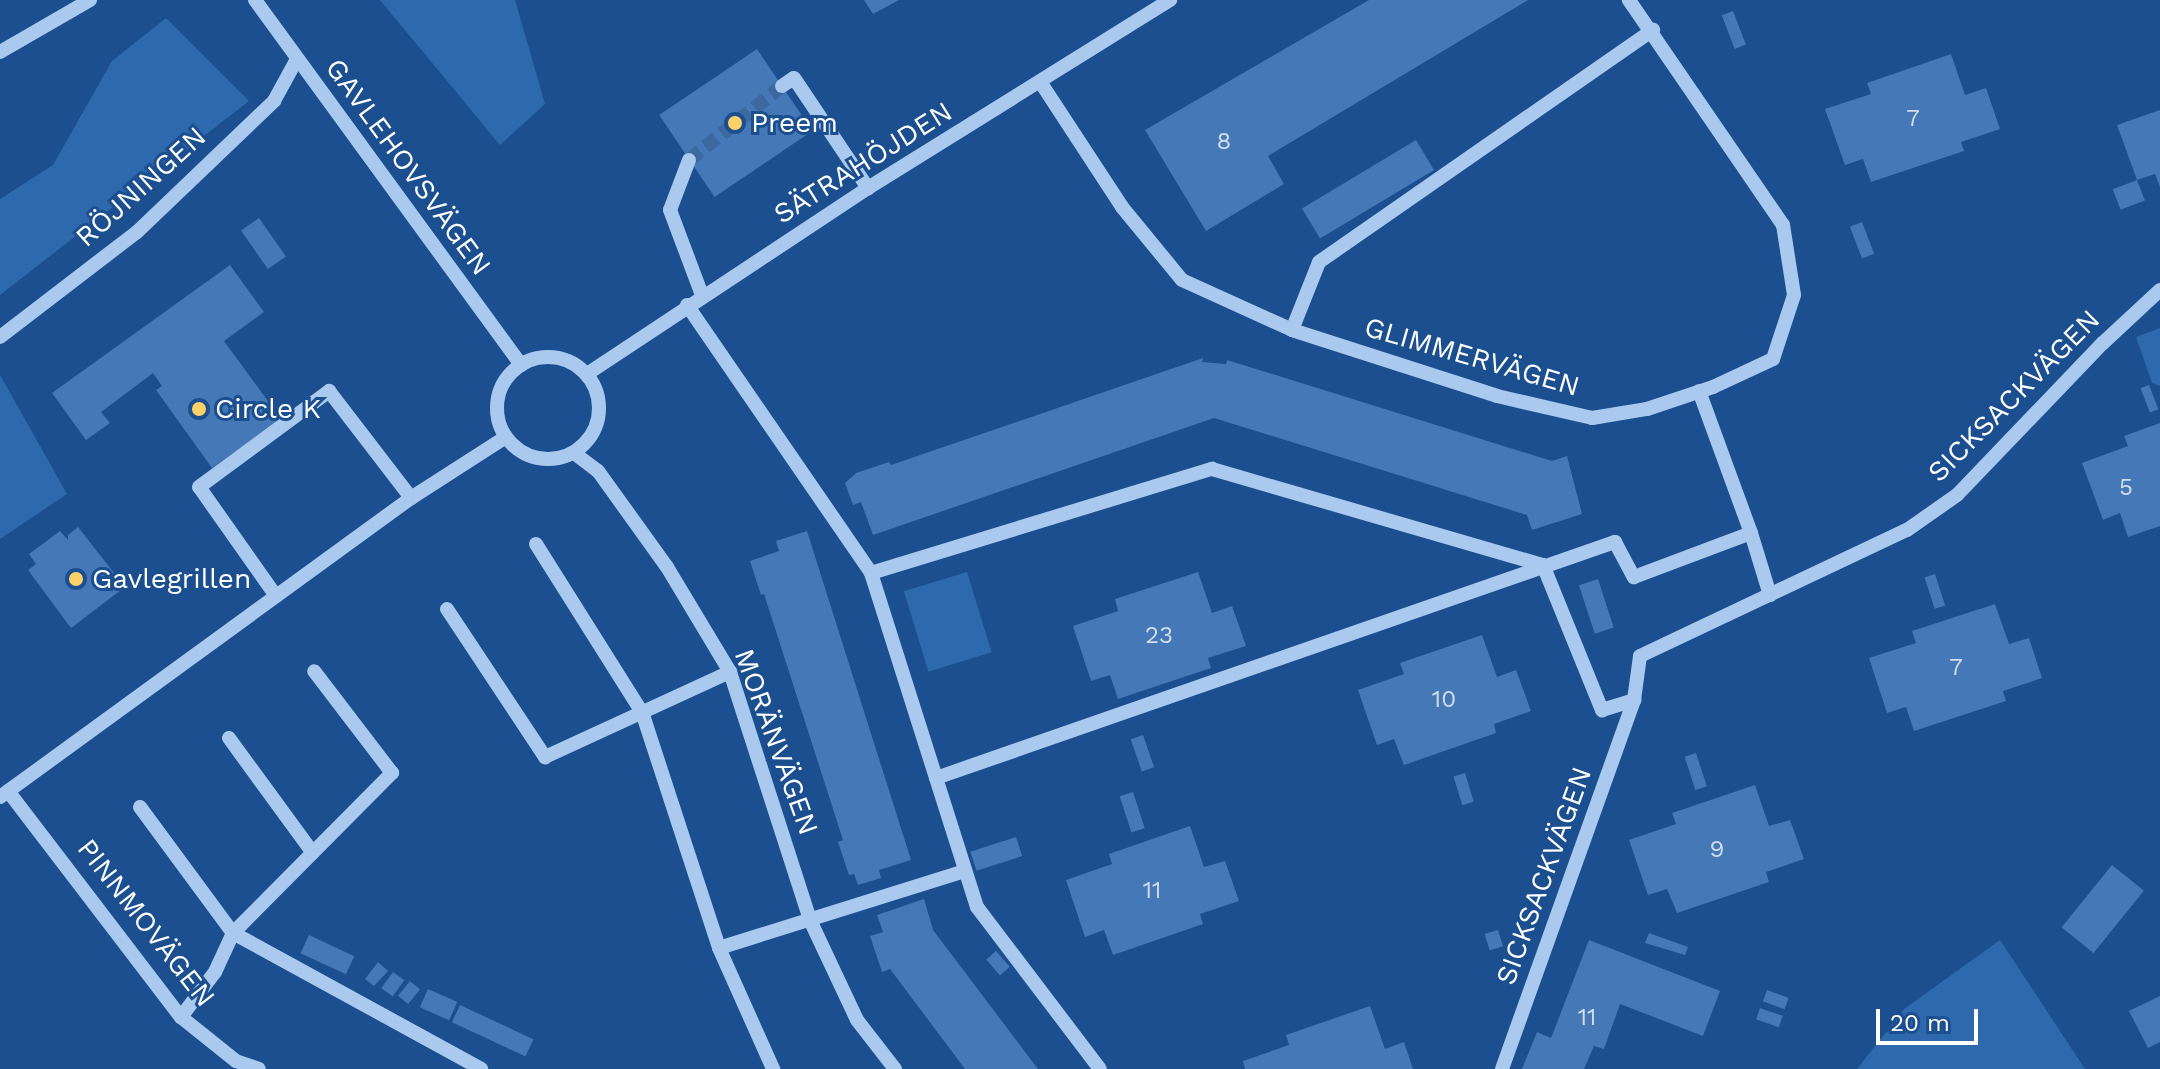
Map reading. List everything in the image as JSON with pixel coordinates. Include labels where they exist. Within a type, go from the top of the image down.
[{"type":"street","points":[[0,52],[90,0]]},
{"type":"street","name":"GAVLEHOVSVÄGEN","points":[[255,0],[521,365]]},
{"type":"street","name":"SÄTRAHÖJDEN","points":[[587,374],[702,295],[868,188],[1170,0]]},
{"type":"street","name":"GLIMMERVÄGEN","points":[[1041,83],[1122,207],[1182,280],[1292,330],[1497,396],[1592,418],[1647,409],[1699,391],[1773,359],[1794,295],[1783,225],[1653,30],[1629,0]]},
{"type":"street","points":[[1292,330],[1319,262],[1653,30]]},
{"type":"street","name":"RÖJNINGEN","points":[[0,337],[137,232],[274,101],[297,59]]},
{"type":"street","points":[[782,86],[794,78],[868,188]]},
{"type":"street","points":[[689,160],[670,210],[702,295]]},
{"type":"street","name":"SICKSACKVÄGEN","points":[[1502,1069],[1634,700],[1640,656],[1907,530],[1957,495],[2103,343],[2160,290]]},
{"type":"street","points":[[687,305],[871,573],[977,907],[1100,1069]]},
{"type":"street","points":[[548,357],[563,359],[587,374],[595,387],[599,417],[595,431],[574,453],[560,459],[529,456],[506,437],[497,406],[500,390],[521,365],[548,357]]},
{"type":"street","points":[[276,596],[199,487],[329,391],[411,498]]},
{"type":"street","points":[[1699,391],[1751,533],[1770,595]]},
{"type":"street","points":[[4,794],[411,498],[506,437]]},
{"type":"street","name":"MORÄNVÄGEN","points":[[574,453],[598,471],[667,567],[730,672],[810,920],[857,1020],[895,1069]]},
{"type":"street","points":[[871,573],[1212,469],[1543,565]]},
{"type":"street","points":[[936,778],[1615,542],[1634,577],[1751,533]]},
{"type":"street","points":[[536,544],[642,712],[719,948],[773,1069]]},
{"type":"street","points":[[1543,565],[1602,710],[1634,700]]},
{"type":"street","points":[[447,609],[545,757],[730,672]]},
{"type":"street","points":[[181,1017],[215,972],[233,933],[392,773],[314,671]]},
{"type":"street","points":[[229,738],[313,853]]},
{"type":"street","name":"PINNMOVÄGEN","points":[[4,794],[181,1017],[236,1061],[259,1069]]},
{"type":"street","points":[[140,807],[233,933],[481,1069]]},
{"type":"street","points":[[719,948],[965,871]]},
{"type":"shaded area","points":[[380,0],[515,0],[545,104],[500,145]]},
{"type":"shaded area","points":[[166,18],[249,101],[0,295],[0,199],[53,165],[112,61]]},
{"type":"shaded area","points":[[2160,328],[2160,386],[2152,383],[2136,337]]},
{"type":"shaded area","points":[[0,375],[67,494],[0,539]]},
{"type":"shaded area","points":[[967,572],[992,652],[928,672],[904,591]]},
{"type":"shaded area","points":[[2000,940],[2085,1069],[1857,1069],[1904,1009]]},
{"type":"building","points":[[864,0],[899,0],[873,14]]},
{"type":"building","points":[[1369,0],[1528,0],[1268,156],[1284,184],[1206,231],[1145,130]]},
{"type":"building","points":[[1733,11],[1746,45],[1735,49],[1722,15]]},
{"type":"building","name":"Preem","points":[[757,49],[812,131],[715,197],[659,115]]},
{"type":"building","points":[[1951,54],[1965,95],[1986,88],[2000,129],[1961,142],[1964,151],[1871,182],[1863,159],[1845,165],[1825,109],[1871,94],[1867,83]]},
{"type":"building","points":[[2160,110],[2160,187],[2155,174],[2137,180],[2117,125]]},
{"type":"building","points":[[1416,140],[1434,170],[1320,239],[1302,209]]},
{"type":"building","points":[[2137,180],[2145,201],[2121,210],[2113,189]]},
{"type":"building","points":[[259,218],[286,257],[268,269],[241,231]]},
{"type":"building","points":[[1862,222],[1874,254],[1862,258],[1850,227]]},
{"type":"building","points":[[230,265],[264,312],[224,341],[281,419],[212,468],[156,390],[162,386],[153,373],[101,412],[110,423],[86,440],[52,393]]},
{"type":"building","points":[[1203,358],[1202,362],[1226,364],[1227,360],[1552,461],[1567,456],[1582,514],[1532,530],[1527,515],[1214,418],[873,535],[861,502],[853,505],[845,483],[856,473],[889,462],[891,465]]},
{"type":"building","points":[[2149,385],[2158,409],[2150,412],[2141,388]]},
{"type":"building","points":[[2160,423],[2160,526],[2128,537],[2120,513],[2103,520],[2082,463],[2128,446],[2124,436]]},
{"type":"building","name":"Gavlegrillen","points":[[78,527],[125,587],[71,628],[28,570],[36,564],[29,554],[60,531],[68,540],[68,535]]},
{"type":"building","points":[[807,531],[911,860],[879,870],[881,878],[858,885],[854,874],[849,875],[838,842],[843,840],[764,594],[761,595],[750,561],[779,551],[776,541]]},
{"type":"building","points":[[1198,572],[1212,613],[1232,606],[1246,646],[1208,658],[1211,668],[1118,699],[1110,675],[1091,681],[1073,626],[1118,611],[1115,599]]},
{"type":"building","points":[[1935,574],[1945,605],[1935,609],[1925,577]]},
{"type":"building","points":[[1598,579],[1614,628],[1595,634],[1579,585]]},
{"type":"building","points":[[1995,604],[2009,644],[2029,638],[2042,678],[2003,691],[2006,701],[1914,731],[1906,707],[1887,713],[1869,658],[1916,643],[1912,631]]},
{"type":"building","points":[[1482,635],[1497,677],[1516,670],[1531,711],[1494,724],[1496,733],[1404,765],[1394,739],[1377,745],[1358,690],[1404,674],[1400,663]]},
{"type":"building","points":[[1143,735],[1154,767],[1142,771],[1131,739]]},
{"type":"building","points":[[1696,753],[1707,786],[1695,790],[1685,757]]},
{"type":"building","points":[[1465,773],[1474,802],[1462,805],[1454,777]]},
{"type":"building","points":[[1755,785],[1769,826],[1790,820],[1804,859],[1766,872],[1769,882],[1677,913],[1667,889],[1648,895],[1629,840],[1676,824],[1672,813]]},
{"type":"building","points":[[1133,792],[1145,828],[1131,832],[1120,796]]},
{"type":"building","points":[[1190,826],[1204,867],[1225,861],[1239,901],[1200,914],[1203,924],[1113,955],[1104,930],[1085,937],[1066,880],[1112,864],[1109,854]]},
{"type":"building","points":[[1016,837],[1022,856],[977,871],[970,852]]},
{"type":"building","points":[[2112,865],[2144,891],[2094,953],[2062,927]]},
{"type":"building","points":[[924,899],[933,930],[1038,1069],[965,1069],[890,969],[882,972],[870,936],[883,932],[877,915]]},
{"type":"building","points":[[1498,930],[1503,946],[1490,950],[1485,934]]},
{"type":"building","points":[[1649,933],[1688,947],[1685,955],[1645,943]]},
{"type":"building","points":[[309,935],[354,956],[346,974],[301,953]]},
{"type":"building","points":[[1589,940],[1720,991],[1703,1036],[1620,1004],[1604,1049],[1594,1046],[1584,1069],[1522,1069],[1537,1032],[1551,1038]]},
{"type":"building","points":[[996,951],[1010,967],[1000,975],[986,960]]},
{"type":"building","points":[[378,962],[388,971],[374,986],[365,979]]},
{"type":"building","points":[[393,972],[404,980],[393,996],[381,988]]},
{"type":"building","points":[[410,981],[420,989],[408,1004],[398,996]]},
{"type":"building","points":[[428,989],[457,1002],[449,1020],[420,1007]]},
{"type":"building","points":[[1767,990],[1789,998],[1785,1009],[1763,1001]]},
{"type":"building","points":[[2160,996],[2160,1042],[2148,1048],[2129,1011]]},
{"type":"building","points":[[460,1005],[533,1039],[525,1056],[452,1022]]},
{"type":"building","points":[[1370,1006],[1385,1049],[1404,1042],[1413,1069],[1245,1069],[1243,1061],[1289,1045],[1286,1035]]},
{"type":"building","points":[[1760,1008],[1783,1016],[1779,1027],[1756,1019]]},
{"type":"tunnel","points":[[689,160],[782,86]]},
{"type":"place","name":"Preem","points":[[735,123]]},
{"type":"place","name":"Circle K","points":[[199,409]]},
{"type":"place","name":"Gavlegrillen","points":[[76,579]]}]
